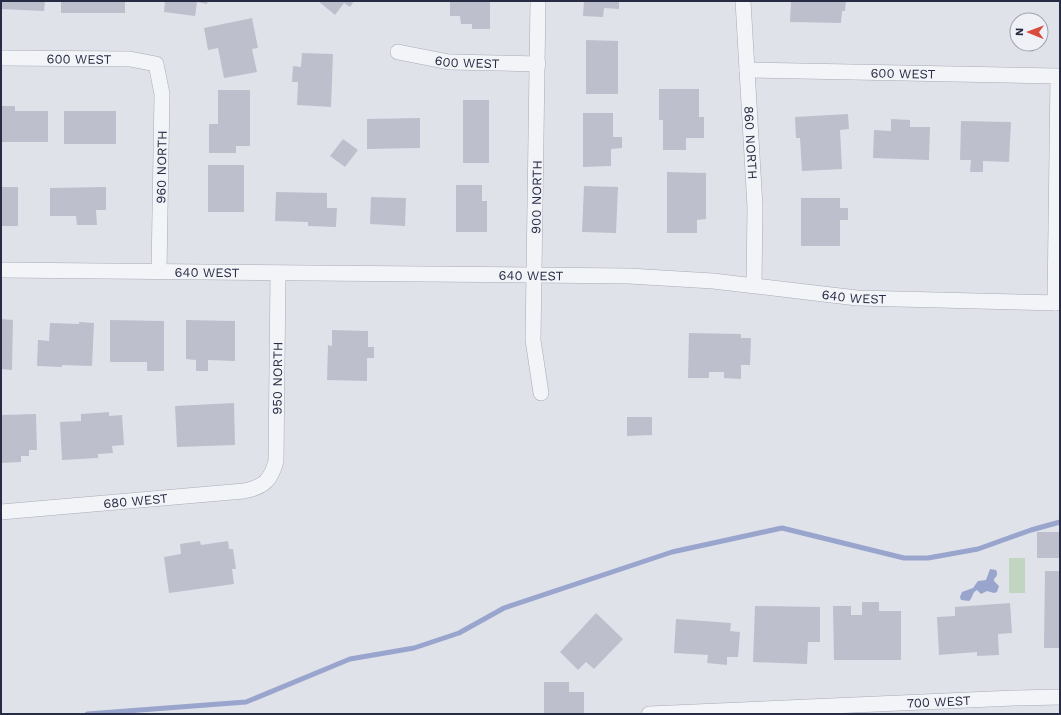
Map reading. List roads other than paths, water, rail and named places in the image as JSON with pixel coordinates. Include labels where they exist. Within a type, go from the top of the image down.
[{"type":"street","name":"900 NORTH","points":[[538,1],[533,340],[541,393]]},
{"type":"street","name":"860 NORTH","points":[[743,1],[755,207],[754,285]]},
{"type":"street","name":"600 WEST","points":[[398,52],[449,62],[538,64]]},
{"type":"street","name":"600 WEST","points":[[1,58],[130,59],[156,64]]},
{"type":"street","name":"960 NORTH","points":[[156,64],[162,94],[159,271]]},
{"type":"street","name":"600 WEST","points":[[747,70],[1058,76],[1058,303]]},
{"type":"street","name":"640 WEST","points":[[1,270],[629,276],[696,279],[857,298],[1058,303]]},
{"type":"street","name":"950 NORTH","points":[[267,480],[273,471],[276,460],[278,272]]},
{"type":"street","name":"680 WEST","points":[[1,512],[244,491],[261,486],[267,480]]},
{"type":"street","name":"700 WEST","points":[[649,714],[998,698],[1060,697]]},
{"type":"water","points":[[990,569],[997,571],[994,581],[999,586],[997,592],[994,593],[987,591],[981,594],[977,590],[974,592],[969,601],[961,600],[960,597],[962,592],[973,588],[978,581],[986,580]]},
{"type":"waterway","points":[[87,714],[246,702],[350,659],[414,648],[459,633],[504,608],[672,552],[782,528],[904,558],[928,558],[978,549],[1031,530],[1060,522]]}]
